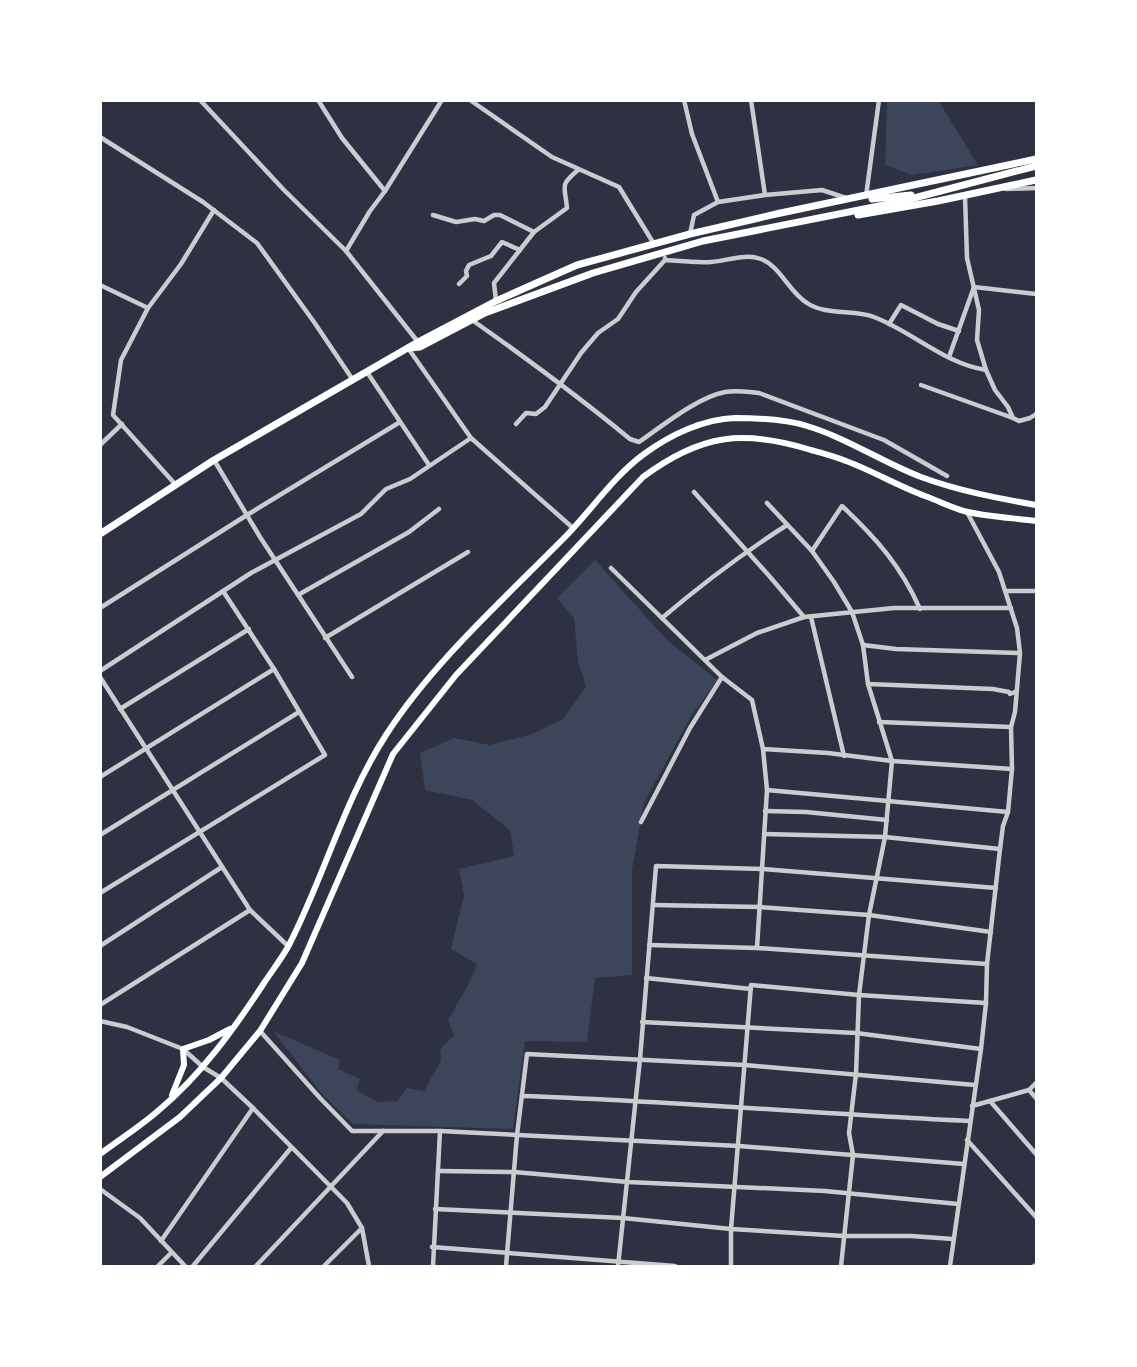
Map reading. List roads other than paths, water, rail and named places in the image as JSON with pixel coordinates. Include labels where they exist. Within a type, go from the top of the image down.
[{"type":"main road","points":[[100,534],[214,460],[418,342],[496,301],[577,264],[690,234],[1036,159]]},
{"type":"main road","points":[[408,348],[420,347],[472,320],[542,291],[664,252],[781,225],[899,202],[1036,166]]},
{"type":"main road","points":[[781,225],[890,210],[1036,180]]},
{"type":"main road","points":[[816,206],[928,194]]},
{"type":"main road","points":[[100,1154],[160,1110],[202,1067],[233,1027],[288,946],[358,788],[382,740],[406,704],[441,664],[573,528],[615,480],[645,453],[693,428],[710,422],[731,418],[779,419],[806,425],[920,476],[973,494],[1036,505]]},
{"type":"main road","points":[[100,1177],[180,1117],[220,1078],[260,1031],[302,963],[393,754],[456,675],[650,472],[678,454],[696,447],[732,437],[756,437],[788,443],[845,460],[903,488],[967,512],[1036,520]]},
{"type":"main road","points":[[169,1100],[184,1065],[183,1049],[209,1040],[233,1027]]},
{"type":"street","points":[[200,100],[284,190],[346,251],[418,342]]},
{"type":"street","points":[[318,100],[342,138],[385,191]]},
{"type":"street","points":[[470,100],[552,157],[619,188],[654,244]]},
{"type":"street","points":[[684,100],[692,134],[718,202]]},
{"type":"street","points":[[751,100],[765,195]]},
{"type":"street","points":[[866,196],[879,100]]},
{"type":"street","points":[[346,251],[440,101]]},
{"type":"street","points":[[100,137],[214,210],[257,243],[353,380]]},
{"type":"street","points":[[496,301],[494,283],[534,232],[567,208],[563,187],[578,170]]},
{"type":"street","points":[[998,189],[1036,188]]},
{"type":"street","points":[[690,234],[694,216],[718,202],[822,190],[849,199]]},
{"type":"street","points":[[964,196],[967,258],[979,310],[977,340],[995,390],[1013,418]]},
{"type":"street","points":[[175,484],[113,415],[121,360],[148,308],[181,264],[214,210]]},
{"type":"street","points":[[433,216],[456,222],[475,219],[484,221],[494,215],[534,232]]},
{"type":"street","points":[[459,284],[467,276],[466,271],[469,265],[491,256],[499,243],[509,244],[520,250]]},
{"type":"street","points":[[664,252],[665,260]]},
{"type":"street","points":[[516,424],[526,413],[536,414],[545,407],[581,353],[598,333],[618,319],[636,291],[665,260],[712,262],[740,257],[758,258],[770,264],[791,289],[808,304],[830,310],[872,316],[971,368],[986,370]]},
{"type":"street","points":[[100,285],[148,308]]},
{"type":"street","points":[[974,287],[1036,294]]},
{"type":"street","points":[[949,357],[974,287]]},
{"type":"street","points":[[889,324],[901,305],[938,324],[959,331]]},
{"type":"street","points":[[472,320],[525,360],[561,383],[630,439],[639,442],[692,406],[723,392],[759,393],[884,440],[947,476]]},
{"type":"street","points":[[408,348],[471,438],[573,528]]},
{"type":"street","points":[[367,372],[429,465]]},
{"type":"street","points":[[921,385],[1019,421],[1036,414]]},
{"type":"street","points":[[100,608],[400,422]]},
{"type":"street","points":[[100,445],[122,424]]},
{"type":"street","points":[[100,671],[251,573],[361,514],[386,489],[410,478],[471,438]]},
{"type":"street","points":[[214,460],[352,678]]},
{"type":"street","points":[[694,492],[804,617]]},
{"type":"street","points":[[767,504],[812,551],[852,612],[863,645],[868,684],[892,762],[885,837],[869,915],[866,955],[859,995],[856,1074],[849,1133],[853,1155],[841,1266]]},
{"type":"street","points":[[812,551],[843,506],[868,530],[896,563],[920,609]]},
{"type":"street","points":[[298,595],[399,538],[439,509]]},
{"type":"street","points":[[950,1266],[981,1049],[987,964],[1000,849],[1003,826],[1008,812],[1012,769],[1011,727],[1015,711],[1020,653],[1017,628],[999,572],[967,512]]},
{"type":"street","points":[[662,618],[747,550],[787,525]]},
{"type":"street","points":[[325,638],[468,552]]},
{"type":"street","points":[[611,568],[722,676],[752,700],[763,749],[766,789],[757,948]]},
{"type":"street","points":[[100,893],[325,755],[274,669],[223,591]]},
{"type":"street","points":[[1006,591],[1036,591]]},
{"type":"street","points":[[705,660],[757,633],[804,617],[894,608],[1011,608]]},
{"type":"street","points":[[811,617],[844,756]]},
{"type":"street","points":[[120,709],[249,629]]},
{"type":"street","points":[[863,645],[1020,653]]},
{"type":"street","points":[[101,775],[274,669]]},
{"type":"street","points":[[641,822],[690,728],[722,676]]},
{"type":"street","points":[[100,677],[250,910],[288,946]]},
{"type":"street","points":[[868,684],[993,689],[1010,694],[1015,692]]},
{"type":"street","points":[[100,835],[299,712]]},
{"type":"street","points":[[879,722],[1011,727]]},
{"type":"street","points":[[763,749],[828,753],[892,762],[1012,769]]},
{"type":"street","points":[[766,789],[1008,812]]},
{"type":"street","points":[[765,811],[807,812],[887,820]]},
{"type":"street","points":[[764,834],[885,837],[1000,849]]},
{"type":"street","points":[[618,1264],[640,1059],[656,866],[763,869],[996,888]]},
{"type":"street","points":[[100,946],[222,867]]},
{"type":"street","points":[[654,905],[760,907],[869,915],[991,932]]},
{"type":"street","points":[[100,1005],[250,910]]},
{"type":"street","points":[[649,945],[757,948],[987,964]]},
{"type":"street","points":[[646,978],[751,989]]},
{"type":"street","points":[[731,1266],[731,1229],[751,985],[986,1003]]},
{"type":"street","points":[[100,1021],[127,1027],[183,1049],[253,1108],[347,1203],[362,1228],[369,1266]]},
{"type":"street","points":[[642,1022],[747,1026],[856,1034],[981,1049]]},
{"type":"street","points":[[260,1031],[352,1131],[440,1131],[739,1146],[964,1164]]},
{"type":"street","points":[[506,1266],[517,1135],[527,1054],[745,1065],[975,1085]]},
{"type":"street","points":[[972,1106],[1029,1090],[1036,1083]]},
{"type":"street","points":[[1029,1090],[1036,1098]]},
{"type":"street","points":[[522,1096],[635,1099],[741,1108],[969,1121]]},
{"type":"street","points":[[990,1101],[1036,1154]]},
{"type":"street","points":[[161,1241],[253,1108]]},
{"type":"street","points":[[256,1266],[383,1131]]},
{"type":"street","points":[[433,1266],[432,1247],[440,1131]]},
{"type":"street","points":[[967,1140],[1036,1217]]},
{"type":"street","points":[[194,1266],[291,1148]]},
{"type":"street","points":[[438,1171],[514,1172],[628,1182],[848,1193],[958,1204]]},
{"type":"street","points":[[100,1198],[103,1190],[141,1218],[185,1266]]},
{"type":"street","points":[[435,1209],[623,1218],[731,1229],[844,1236],[890,1235],[953,1239]]},
{"type":"street","points":[[324,1266],[362,1228]]},
{"type":"street","points":[[432,1247],[618,1264],[675,1266]]},
{"type":"street","points":[[158,1266],[171,1253]]}]
